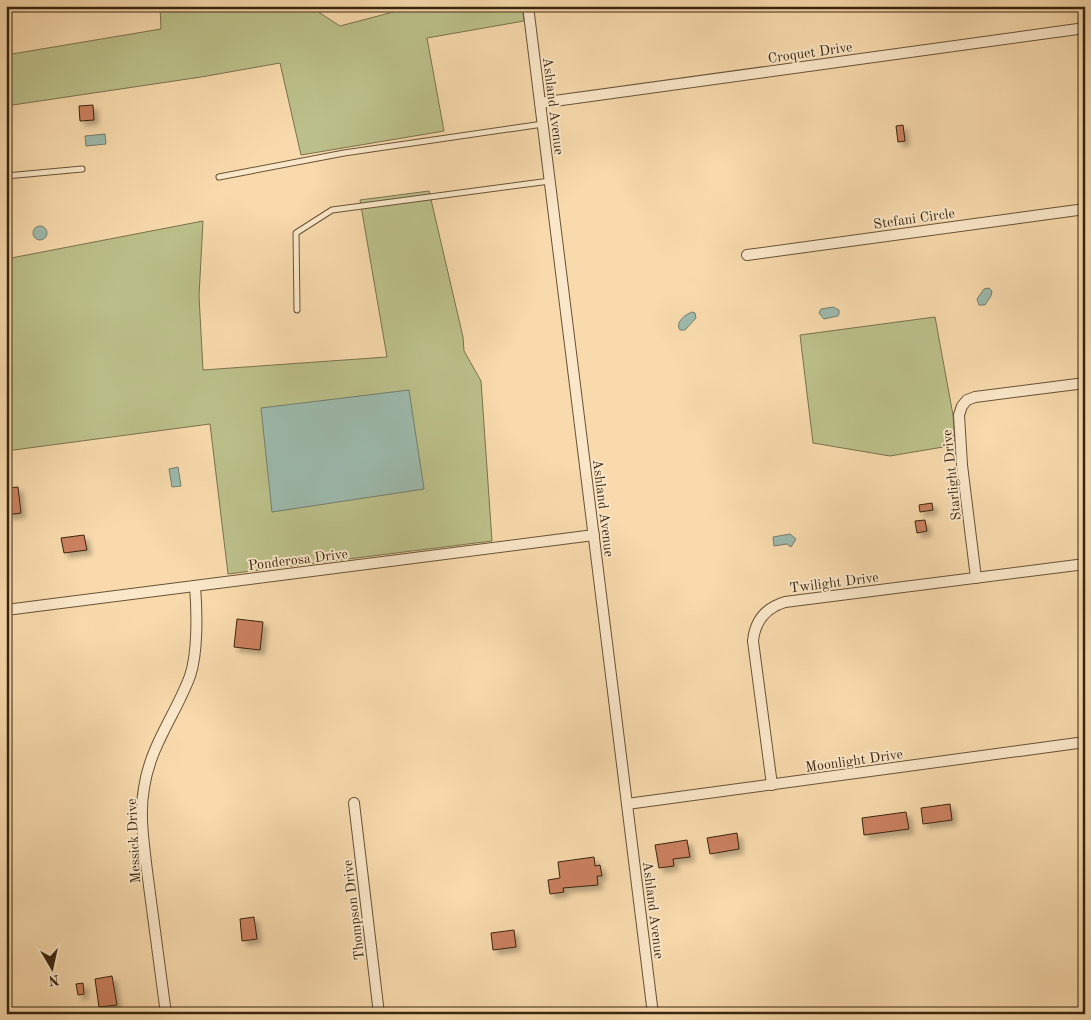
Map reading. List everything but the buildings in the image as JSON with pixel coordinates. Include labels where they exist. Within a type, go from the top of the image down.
[{"type":"street","name":"Ashland Avenue","points":[[528,6],[653,1014]]},
{"type":"street","name":"Croquet Drive","points":[[540,103],[1085,28]]},
{"type":"street","name":"Stefani Circle","points":[[747,255],[1085,209]]},
{"type":"street","name":"Starlight Drive","points":[[976,578],[962,465],[959,415],[962,406],[967,400],[974,397],[1085,383]]},
{"type":"street","name":"Ponderosa Drive","points":[[6,610],[594,535]]},
{"type":"street","name":"Twilight Drive","points":[[772,785],[753,641],[757,624],[767,610],[784,602],[1085,564]]},
{"type":"street","name":"Messick Drive","points":[[166,1014],[143,836],[142,800],[148,765],[190,675],[194,660],[197,606],[195,586]]},
{"type":"street","name":"Moonlight Drive","points":[[627,804],[1085,742]]},
{"type":"street","name":"Thompson Drive","points":[[354,803],[379,1014]]},
{"type":"lane","points":[[219,177],[344,152],[543,124]]},
{"type":"lane","points":[[6,176],[82,170]]},
{"type":"lane","points":[[297,310],[296,233],[332,210],[550,181]]},
{"type":"green space","points":[[160,6],[309,6],[340,26],[416,6],[522,6],[524,21],[427,38],[444,131],[301,155],[280,63],[201,77],[6,106],[6,55],[161,29]]},
{"type":"green space","points":[[429,191],[463,337],[464,351],[481,381],[492,541],[228,574],[210,424],[6,451],[6,259],[203,221],[199,296],[203,370],[387,357],[360,200]]},
{"type":"green space","points":[[935,317],[953,415],[955,445],[890,456],[813,443],[800,335]]},
{"type":"shaded area","points":[[105,134],[106,144],[86,146],[85,136]]},
{"type":"shaded area","points":[[37,226],[43,226],[47,233],[43,240],[37,240],[33,236],[33,230]]},
{"type":"shaded area","points":[[989,288],[992,291],[991,296],[985,305],[979,305],[977,299],[984,289]]},
{"type":"shaded area","points":[[833,307],[839,310],[838,316],[824,319],[819,313],[821,309]]},
{"type":"shaded area","points":[[692,312],[695,313],[696,318],[685,330],[680,330],[679,322],[681,319]]},
{"type":"shaded area","points":[[409,390],[424,489],[272,512],[261,408]]},
{"type":"shaded area","points":[[178,467],[181,486],[172,487],[169,469]]},
{"type":"shaded area","points":[[790,534],[796,539],[791,547],[787,544],[774,546],[773,537]]}]
